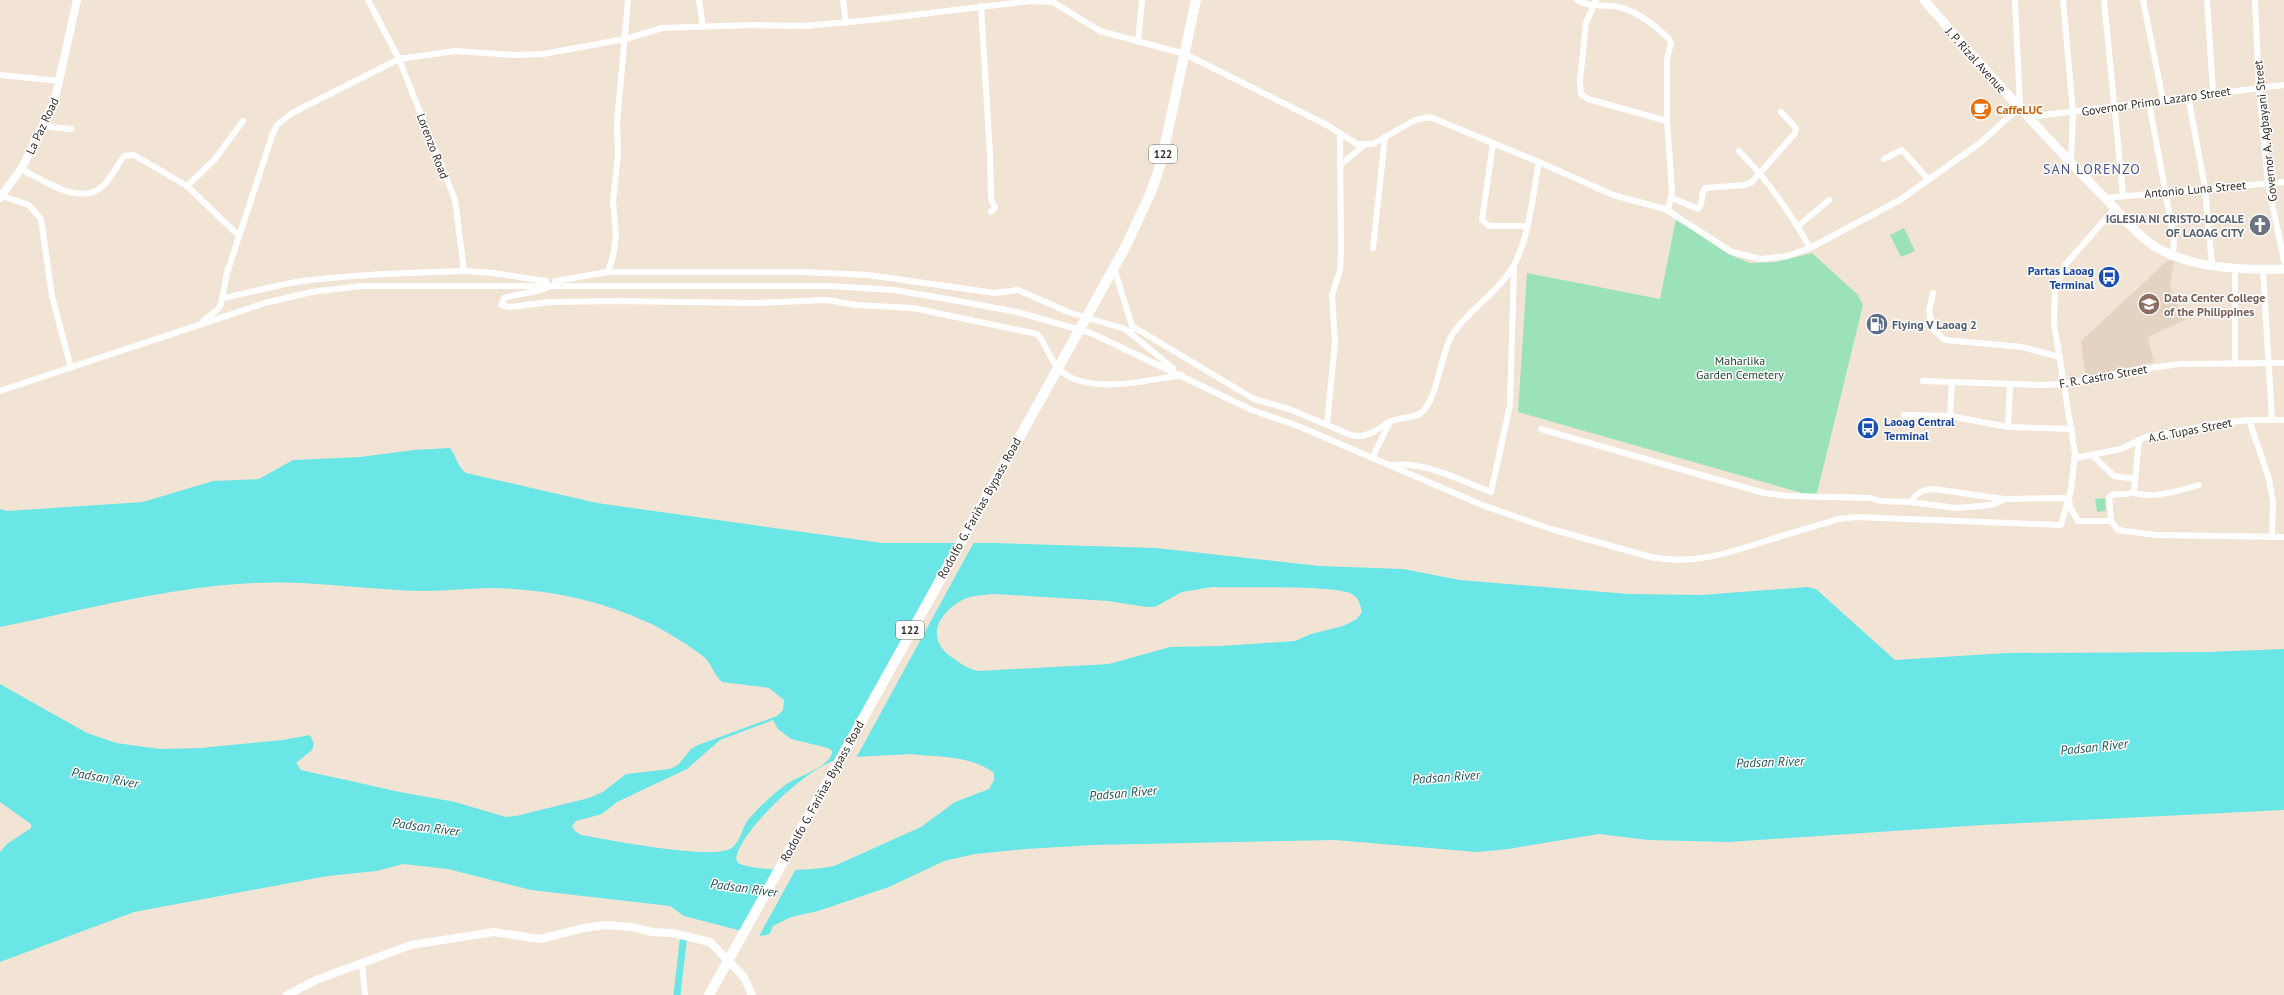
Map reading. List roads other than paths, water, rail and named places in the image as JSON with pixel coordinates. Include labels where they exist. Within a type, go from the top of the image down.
[{"type":"main road","name":"Rodolfo G. Fariñas Bypass Road","points":[[709,995],[890,666],[1098,297],[1144,207],[1161,163],[1196,0]]},
{"type":"main road","name":"J. P. Rizal Avenue","points":[[1924,0],[1988,75],[2105,198],[2153,245],[2173,256],[2212,265],[2235,269],[2284,269]]},
{"type":"street","name":"La Paz Road","points":[[1,197],[21,169],[55,99],[77,0]]},
{"type":"street","name":"Lorenzo Road","points":[[368,0],[399,59],[455,200],[464,271]]},
{"type":"street","points":[[608,272],[613,256],[616,236],[613,201],[618,155],[617,123],[628,0]]},
{"type":"street","points":[[699,0],[703,27]]},
{"type":"street","points":[[843,0],[846,22]]},
{"type":"street","points":[[1138,42],[1142,0]]},
{"type":"street","points":[[1577,0],[1615,6],[1626,10],[1648,22],[1669,39],[1671,43],[1667,59],[1667,121],[1672,198],[1668,211]]},
{"type":"street","points":[[1340,165],[1364,146],[1373,144],[1415,120],[1426,116],[1540,162],[1613,195],[1668,211],[1722,246],[1743,256],[1760,259],[1775,258],[1810,248],[1900,200],[1980,143],[2020,107],[2015,0]]},
{"type":"street","points":[[2063,0],[2074,112],[2071,162]]},
{"type":"street","points":[[2104,0],[2112,107],[2122,196]]},
{"type":"street","points":[[2143,0],[2163,100]]},
{"type":"street","points":[[2207,0],[2213,92]]},
{"type":"street","name":"Governor A. Agbayani Street","points":[[2255,0],[2259,87],[2268,184],[2284,261]]},
{"type":"street","points":[[200,323],[218,309],[223,298],[223,286],[273,133],[278,124],[292,113],[399,59],[455,51],[515,55],[543,54],[625,39],[662,28],[752,25],[804,26],[1031,1],[1053,2],[1100,31],[1185,54],[1251,85],[1352,142],[1364,146]]},
{"type":"street","points":[[1595,3],[1586,23],[1580,81],[1581,94],[1588,99],[1667,121]]},
{"type":"street","points":[[982,6],[991,200],[994,208],[991,212]]},
{"type":"street","points":[[0,75],[60,81]]},
{"type":"street","name":"Governor Primo Lazaro Street","points":[[2029,117],[2149,102],[2213,92],[2284,85]]},
{"type":"street","points":[[2188,96],[2205,188],[2212,265]]},
{"type":"street","points":[[2149,102],[2174,239],[2173,256]]},
{"type":"street","points":[[1672,198],[1698,209],[1701,205],[1702,192],[1705,188],[1745,185],[1752,182],[1795,133],[1796,128],[1781,112]]},
{"type":"street","points":[[187,186],[215,159],[243,121]]},
{"type":"street","points":[[43,126],[71,129]]},
{"type":"street","points":[[1327,424],[1335,342],[1332,295],[1340,270],[1341,251],[1340,134]]},
{"type":"street","points":[[1373,248],[1385,137]]},
{"type":"street","points":[[1493,143],[1482,220],[1489,226],[1526,226]]},
{"type":"street","points":[[1884,159],[1902,150],[1929,180]]},
{"type":"street","points":[[1739,151],[1760,172],[1798,226],[1810,248]]},
{"type":"street","points":[[21,169],[67,191],[90,194],[103,186],[124,156],[130,154],[187,186],[239,236]]},
{"type":"street","points":[[1132,326],[1254,399],[1289,409],[1350,435],[1362,437],[1390,422],[1418,414],[1423,410],[1436,386],[1443,355],[1453,333],[1502,283],[1514,266],[1521,250],[1540,162]]},
{"type":"street","name":"Antonio Luna Street","points":[[2105,198],[2284,182]]},
{"type":"street","points":[[1,197],[29,205],[41,219],[52,296],[71,368]]},
{"type":"street","points":[[1798,226],[1829,200]]},
{"type":"street","points":[[0,391],[200,323],[265,303],[305,293],[360,286],[828,286],[894,290],[1017,312],[1091,333],[1252,410],[1298,426],[1489,508],[1551,529],[1662,560],[1693,560],[1716,556],[1839,519],[1856,517],[2061,526],[2069,498],[2075,458],[2072,429],[2054,323],[2055,290],[2065,265],[2115,208]]},
{"type":"street","points":[[1390,466],[1406,464],[1420,466],[1491,492],[1510,405],[1514,266]]},
{"type":"street","points":[[1114,268],[1135,335]]},
{"type":"street","points":[[2235,269],[2235,364]]},
{"type":"street","points":[[2263,270],[2272,420]]},
{"type":"street","points":[[223,298],[301,281],[337,277],[464,271],[493,273],[536,281],[558,281],[608,272],[803,272],[868,275],[989,293],[1018,290],[1068,312],[1125,329],[1135,335],[1182,376]]},
{"type":"street","points":[[558,281],[552,285],[528,294],[504,298],[501,305],[510,307],[551,302],[615,301],[756,303],[827,300],[856,305],[913,308],[1037,334],[1042,339],[1050,359],[1061,372],[1080,382],[1127,384],[1182,376]]},
{"type":"street","points":[[1933,293],[1929,311],[1933,329],[1945,340],[2022,347],[2060,357]]},
{"type":"street","name":"F. R. Castro Street","points":[[1922,381],[1952,383],[2064,384],[2160,366],[2284,363]]},
{"type":"street","points":[[1950,416],[1952,383]]},
{"type":"street","points":[[2008,427],[2010,384]]},
{"type":"street","points":[[1904,415],[1950,416],[2008,427],[2072,429]]},
{"type":"street","points":[[2248,420],[2270,479],[2273,502],[2272,537]]},
{"type":"street","name":"A.G. Tupas Street","points":[[2075,458],[2121,449],[2139,440],[2213,424],[2248,420],[2284,420]]},
{"type":"street","points":[[1372,458],[1390,422]]},
{"type":"street","points":[[1541,428],[1764,493],[1788,496],[1871,498],[1890,502],[1910,502],[1956,508],[1992,505],[2006,499]]},
{"type":"street","points":[[2133,492],[2139,440]]},
{"type":"street","points":[[2092,455],[2114,476],[2135,479]]},
{"type":"street","points":[[2199,484],[2168,492],[2143,495],[2133,492],[2110,496],[2111,521],[2115,528],[2121,532],[2156,535],[2284,537]]},
{"type":"street","points":[[1910,502],[1916,494],[1922,490],[1934,489],[2006,499],[2069,498]]},
{"type":"street","points":[[2069,498],[2070,507],[2078,521],[2111,521]]},
{"type":"street","points":[[287,995],[316,980],[411,946],[472,934],[494,932],[540,939],[584,928],[605,925],[632,927],[652,932],[672,933],[710,942],[744,977],[752,995]]},
{"type":"street","points":[[362,963],[365,995]]},
{"type":"water","name":"Padsan River","points":[[450,448],[459,465],[466,473],[597,503],[882,543],[994,543],[1156,548],[1320,566],[1403,569],[1460,580],[1628,594],[1701,595],[1807,587],[1816,589],[1895,660],[2007,653],[2208,652],[2284,649],[2284,810],[1983,825],[1729,842],[1648,840],[1599,834],[1508,849],[1477,852],[1335,840],[1093,845],[1026,849],[975,854],[944,861],[889,887],[818,911],[791,917],[773,926],[770,934],[761,936],[684,916],[670,906],[531,890],[448,869],[403,864],[377,871],[328,876],[134,912],[0,962],[0,852],[7,844],[31,828],[31,824],[0,802],[0,684],[87,733],[116,743],[160,749],[200,748],[283,740],[310,735],[314,744],[312,750],[296,763],[301,770],[400,792],[455,802],[506,817],[516,816],[589,798],[603,792],[626,774],[670,769],[678,765],[691,749],[698,745],[777,716],[783,710],[784,700],[769,688],[722,682],[705,658],[669,633],[629,614],[591,602],[552,593],[492,588],[424,591],[318,584],[275,582],[254,583],[222,585],[158,594],[0,627],[0,509],[7,511],[143,502],[213,481],[259,479],[293,460],[360,457],[414,450]],"holes":[[[1212,587],[1307,588],[1343,591],[1352,594],[1356,598],[1362,612],[1357,619],[1343,626],[1311,634],[1295,641],[1221,646],[1170,647],[1109,664],[978,671],[962,664],[944,650],[939,642],[937,634],[938,625],[942,617],[949,610],[957,603],[967,598],[977,596],[994,594],[1108,601],[1155,607],[1182,592]],[[773,720],[778,729],[791,739],[828,748],[832,751],[831,756],[822,765],[790,782],[766,801],[746,823],[735,845],[723,851],[685,851],[636,845],[581,835],[574,830],[572,826],[576,821],[602,814],[617,802],[687,769],[720,740]],[[910,754],[964,760],[985,767],[994,773],[994,780],[989,789],[955,802],[921,827],[834,866],[813,869],[785,870],[758,868],[738,863],[736,858],[741,846],[750,832],[777,801],[793,787],[824,765],[836,760],[864,756]]]},
{"type":"waterway","points":[[677,995],[683,942]]},
{"type":"place","name":"CaffeLUC","points":[[1981,109]]},
{"type":"place","name":"IGLESIA NI CRISTO-LOCALE OF LAOAG CITY","points":[[2260,225]]},
{"type":"place","name":"Partas Laoag Terminal","points":[[2109,277]]},
{"type":"place","name":"Data Center College of the Philippines","points":[[2149,304]]},
{"type":"place","name":"Flying V Laoag 2","points":[[1877,324]]},
{"type":"place","name":"Laoag Central Terminal","points":[[1868,428]]},
{"type":"district","name":"SAN LORENZO","points":[[2092,169]]},
{"type":"park label","name":"Maharlika Garden Cemetery","points":[[1740,367]]}]
